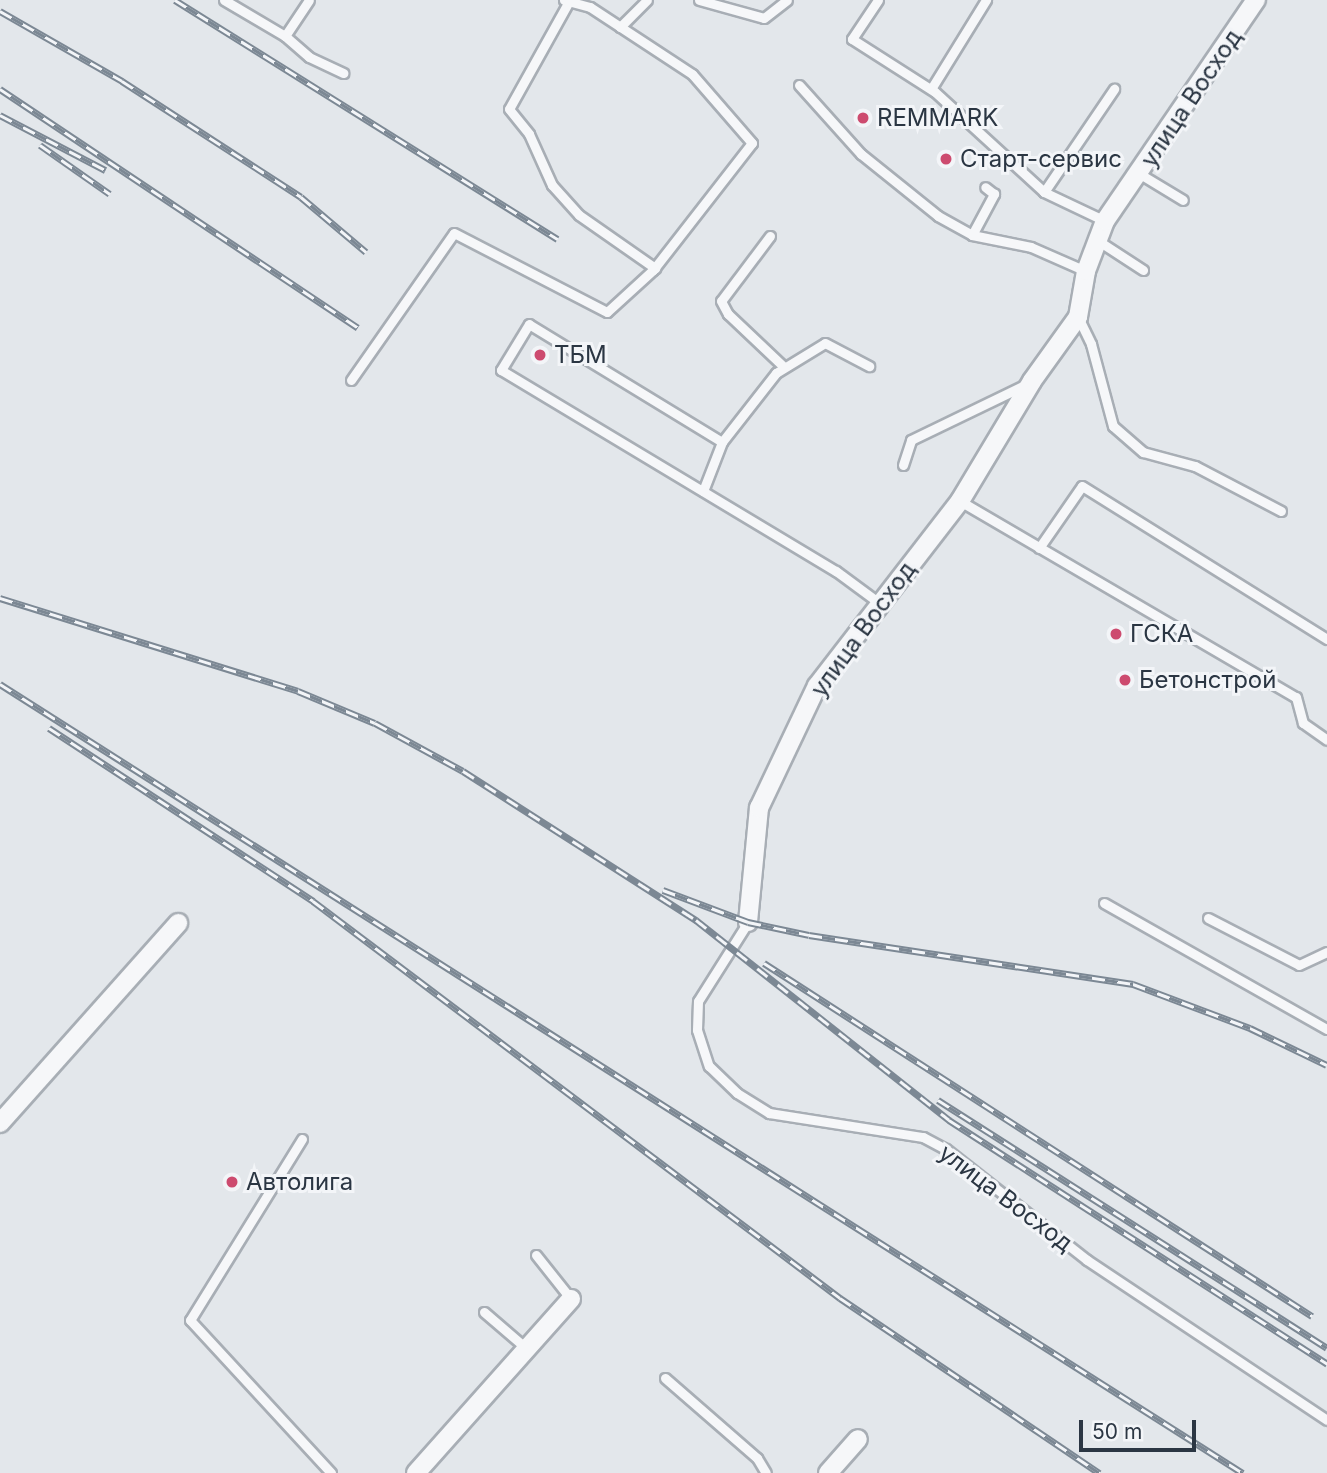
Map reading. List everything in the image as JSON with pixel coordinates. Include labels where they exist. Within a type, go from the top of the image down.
[{"type":"street","name":"улица Восход","points":[[748,922],[759,808],[817,687],[878,602],[960,501],[1032,381],[1078,317],[1086,271],[1105,221],[1140,174],[1256,0]]},
{"type":"street","points":[[0,1123],[178,923]]},
{"type":"street","points":[[416,1473],[571,1299]]},
{"type":"street","points":[[828,1473],[858,1439]]},
{"type":"lane","points":[[223,0],[285,36],[309,57],[342,72]]},
{"type":"lane","points":[[285,36],[309,0]]},
{"type":"lane","points":[[620,27],[647,0]]},
{"type":"lane","points":[[699,0],[722,3],[764,18],[787,0]]},
{"type":"lane","points":[[878,0],[852,39],[931,89],[1044,192],[1105,221]]},
{"type":"lane","points":[[931,89],[986,0]]},
{"type":"lane","points":[[351,380],[454,233],[607,312],[655,268],[752,143],[692,74],[590,7],[566,1],[509,109],[528,134],[552,185],[579,215],[655,268]]},
{"type":"lane","points":[[799,85],[861,154],[938,216],[972,235],[1031,247],[1086,271]]},
{"type":"lane","points":[[1044,192],[1114,89]]},
{"type":"lane","points":[[1140,174],[1183,200]]},
{"type":"lane","points":[[972,235],[994,194],[985,187]]},
{"type":"lane","points":[[770,236],[721,302],[728,314],[784,367]]},
{"type":"lane","points":[[1097,240],[1143,270]]},
{"type":"lane","points":[[1078,317],[1091,344],[1113,426],[1143,452],[1195,466],[1281,511]]},
{"type":"lane","points":[[722,442],[529,324],[501,370],[703,491],[878,602]]},
{"type":"lane","points":[[703,491],[722,442],[784,367],[825,343],[869,366]]},
{"type":"lane","points":[[903,465],[911,440],[1032,381]]},
{"type":"lane","points":[[1039,548],[1082,486],[1327,639]]},
{"type":"lane","points":[[960,501],[1296,697],[1303,723],[1327,740]]},
{"type":"lane","points":[[1104,903],[1327,1029]]},
{"type":"lane","points":[[1208,918],[1299,965],[1327,952]]},
{"type":"lane","name":"улица Восход","points":[[748,922],[698,1001],[697,1030],[709,1066],[737,1093],[768,1113],[923,1138],[946,1149],[1087,1260],[1327,1420]]},
{"type":"lane","points":[[302,1139],[190,1320],[331,1473]]},
{"type":"lane","points":[[537,1255],[571,1299]]},
{"type":"lane","points":[[484,1312],[527,1349]]},
{"type":"lane","points":[[665,1378],[758,1458],[766,1473]]},
{"type":"railway","points":[[175,0],[558,239]]},
{"type":"railway","points":[[0,11],[122,81],[301,197],[366,252]]},
{"type":"railway","points":[[0,89],[358,328]]},
{"type":"railway","points":[[0,115],[105,170]]},
{"type":"railway","points":[[40,145],[110,194]]},
{"type":"railway","points":[[0,598],[298,691],[375,723],[463,771],[696,920],[949,1120],[1327,1364]]},
{"type":"railway","points":[[0,684],[1243,1473]]},
{"type":"railway","points":[[49,728],[313,901],[840,1298],[1099,1473]]},
{"type":"railway","points":[[663,890],[748,922],[809,935],[1133,984],[1250,1028],[1327,1065]]},
{"type":"railway","points":[[764,963],[1312,1316]]},
{"type":"railway","points":[[938,1100],[1327,1348]]},
{"type":"place","name":"REMMARK","points":[[863,118]]},
{"type":"place","name":"Старт-сервис","points":[[946,159]]},
{"type":"place","name":"ТБМ","points":[[540,355]]},
{"type":"place","name":"ГСКА","points":[[1116,634]]},
{"type":"place","name":"Бетонстрой","points":[[1125,680]]},
{"type":"place","name":"Автолига","points":[[232,1182]]}]
